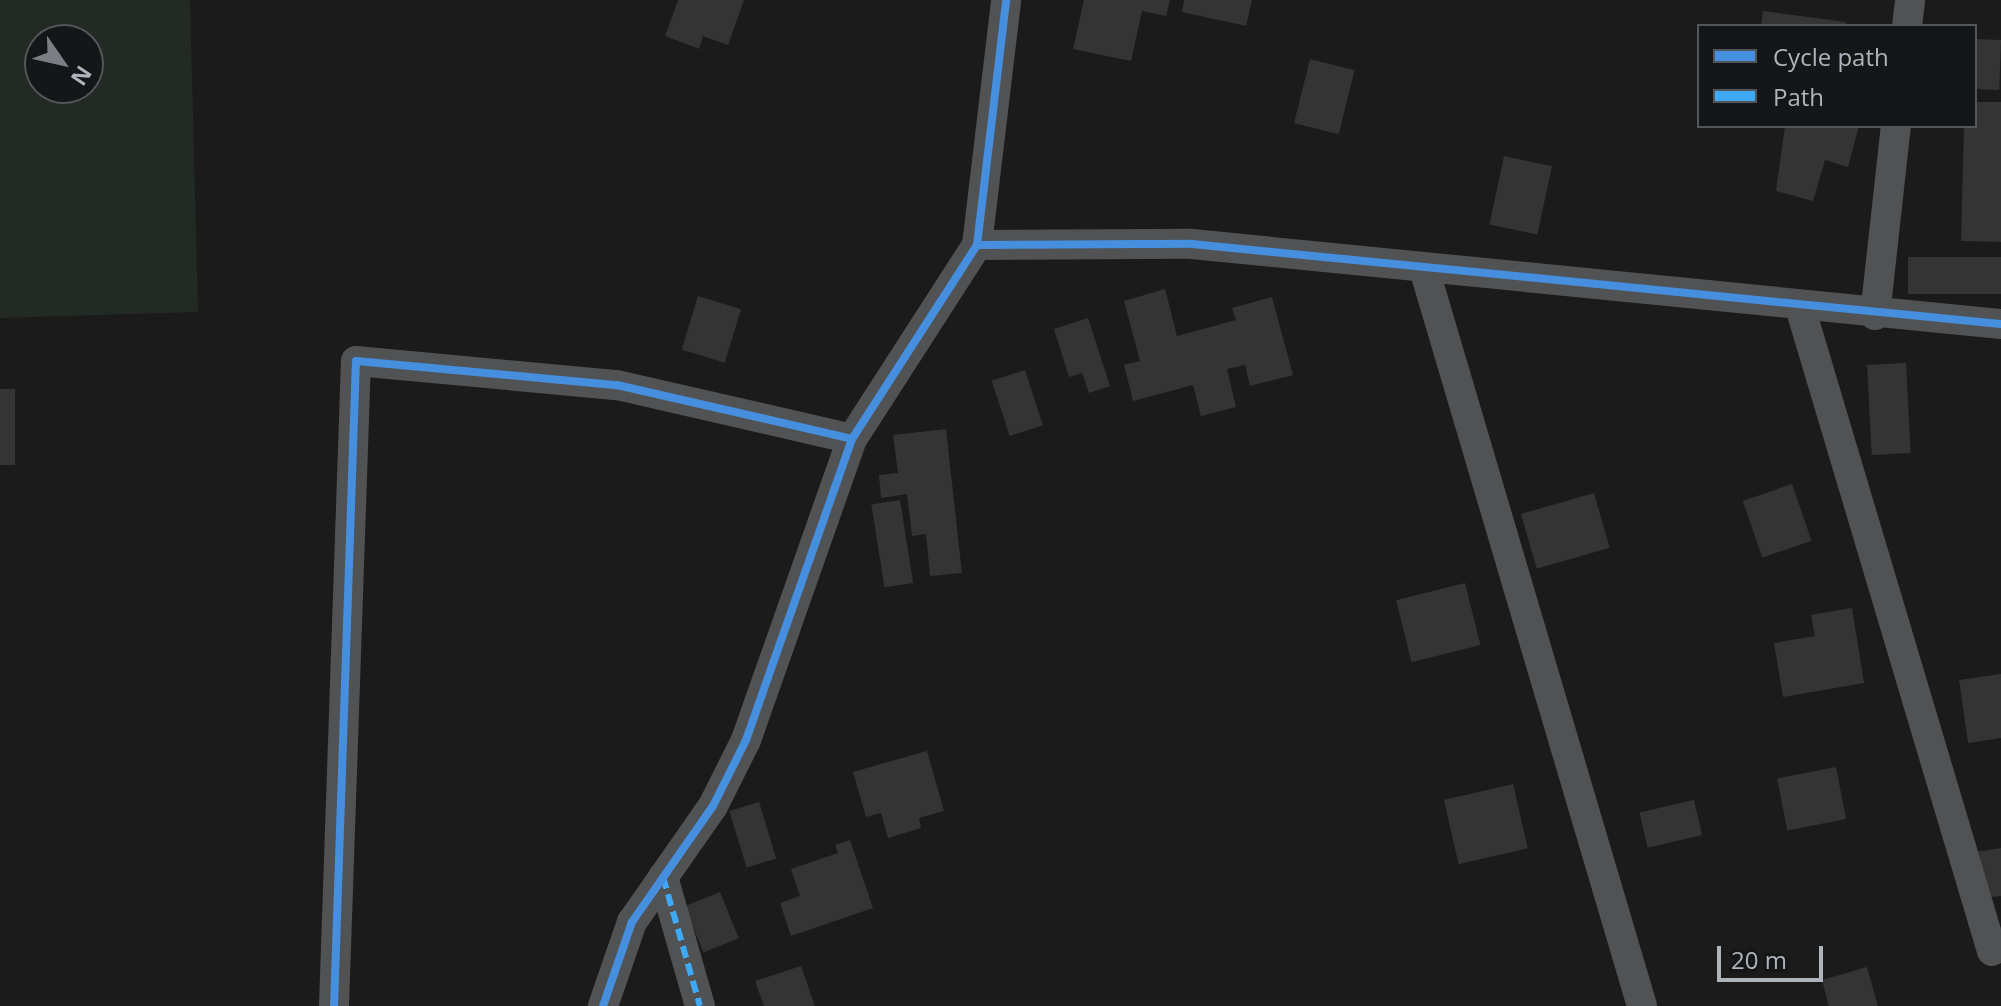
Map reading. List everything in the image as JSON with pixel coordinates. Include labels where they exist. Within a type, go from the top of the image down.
[{"type":"street","points":[[1907,24],[1910,0]]},
{"type":"street","points":[[603,1006],[616,956],[663,877],[713,806],[746,740],[852,439],[977,245],[994,2]]},
{"type":"street","points":[[1875,315],[1896,128]]},
{"type":"street","points":[[977,245],[1192,244],[1425,272],[2001,324]]},
{"type":"street","points":[[1425,272],[1642,1006]]},
{"type":"street","points":[[1800,307],[1992,951]]},
{"type":"street","points":[[334,1006],[356,361],[617,385],[852,439]]},
{"type":"street","points":[[663,877],[700,1006]]},
{"type":"shaded area","points":[[0,0],[190,0],[198,312],[0,318]]},
{"type":"building","points":[[678,0],[744,0],[728,45],[703,36],[699,49],[665,36]]},
{"type":"building","points":[[1084,0],[1170,0],[1166,16],[1142,11],[1131,61],[1073,49]]},
{"type":"building","points":[[1184,0],[1252,0],[1246,26],[1182,12]]},
{"type":"building","points":[[1763,11],[1846,22],[1846,24],[1761,24]]},
{"type":"building","points":[[1977,39],[2001,40],[1999,90],[1977,89]]},
{"type":"building","points":[[1310,59],[1355,70],[1339,134],[1294,123]]},
{"type":"building","points":[[1977,102],[2001,102],[2001,242],[1961,241],[1964,128],[1977,128]]},
{"type":"building","points":[[1785,128],[1858,128],[1848,167],[1825,160],[1813,201],[1776,191]]},
{"type":"building","points":[[1504,156],[1552,166],[1537,235],[1489,224]]},
{"type":"building","points":[[1908,257],[2001,257],[2001,294],[1908,294]]},
{"type":"building","points":[[1165,289],[1177,336],[1236,320],[1232,308],[1272,297],[1293,375],[1250,386],[1245,365],[1227,369],[1236,407],[1201,416],[1193,385],[1133,401],[1124,365],[1140,361],[1124,301]]},
{"type":"building","points":[[698,296],[741,309],[725,363],[682,350]]},
{"type":"building","points":[[1088,318],[1110,386],[1089,393],[1082,373],[1069,377],[1054,329]]},
{"type":"building","points":[[1906,363],[1911,453],[1872,455],[1867,365]]},
{"type":"building","points":[[1025,370],[1043,425],[1010,436],[992,381]]},
{"type":"building","points":[[0,389],[15,389],[15,465],[0,465]]},
{"type":"building","points":[[946,429],[962,573],[930,576],[926,534],[912,536],[907,494],[881,498],[879,475],[898,473],[893,435]]},
{"type":"building","points":[[1792,484],[1812,541],[1762,558],[1743,501]]},
{"type":"building","points":[[1594,493],[1610,548],[1537,569],[1521,514]]},
{"type":"building","points":[[900,500],[913,583],[884,588],[871,505]]},
{"type":"building","points":[[1465,583],[1480,645],[1412,662],[1396,600]]},
{"type":"building","points":[[1852,608],[1864,683],[1783,697],[1774,643],[1815,636],[1811,615]]},
{"type":"building","points":[[2001,674],[2001,738],[1968,743],[1959,680]]},
{"type":"building","points":[[927,751],[944,811],[919,818],[921,828],[888,838],[881,813],[866,817],[853,772]]},
{"type":"building","points":[[1836,767],[1846,819],[1787,830],[1777,778]]},
{"type":"building","points":[[1513,784],[1528,848],[1459,864],[1444,800]]},
{"type":"building","points":[[1694,800],[1702,835],[1648,848],[1639,813]]},
{"type":"building","points":[[759,802],[776,858],[747,867],[729,811]]},
{"type":"building","points":[[850,840],[873,908],[791,936],[780,903],[800,896],[791,869],[838,853],[835,845]]},
{"type":"building","points":[[2001,848],[2001,896],[1982,898],[1975,852]]},
{"type":"building","points":[[720,892],[739,938],[703,953],[685,906]]},
{"type":"building","points":[[801,966],[815,1006],[764,1006],[755,981]]},
{"type":"building","points":[[1867,967],[1878,1006],[1829,1006],[1822,980]]},
{"type":"marked path","points":[[663,877],[700,1006]]},
{"type":"cycle path","points":[[603,1006],[632,922],[713,806],[746,740],[852,439],[977,245],[1006,0]]},
{"type":"cycle path","points":[[977,245],[1192,244],[2001,324]]},
{"type":"cycle path","points":[[334,1006],[356,361],[617,385],[852,439]]}]
